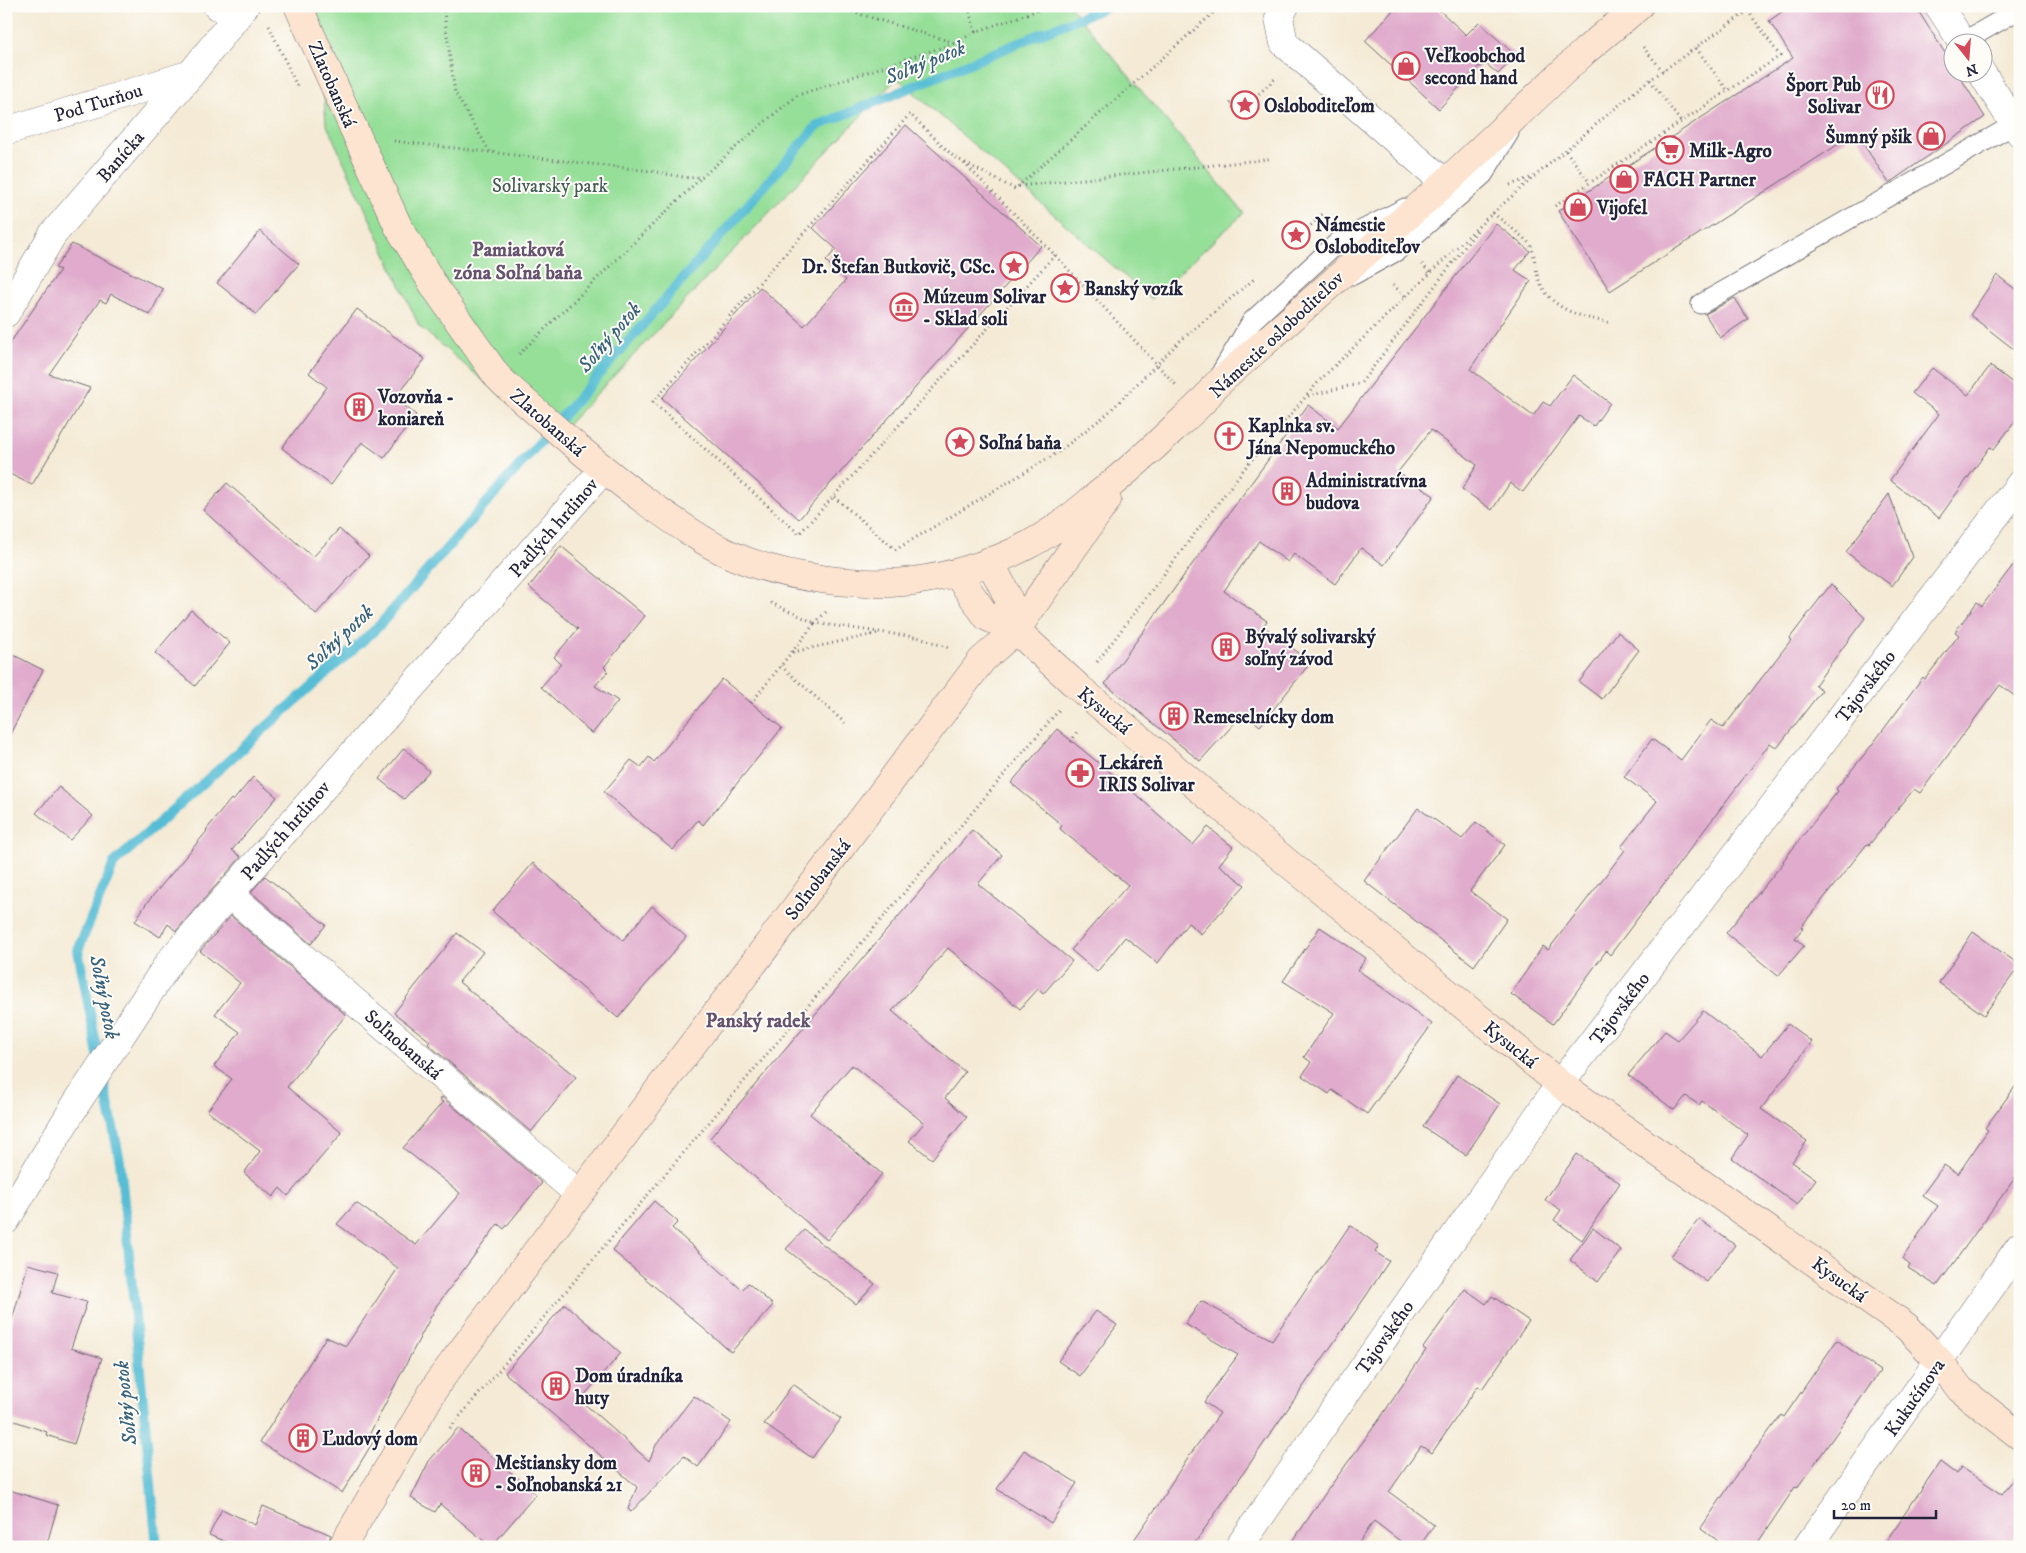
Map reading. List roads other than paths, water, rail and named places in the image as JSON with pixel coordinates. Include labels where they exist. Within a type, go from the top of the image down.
[{"type":"street","name":"Zlatobanská","points":[[298,6],[398,226],[436,290],[501,380],[603,470],[673,520],[728,554],[790,574],[857,582],[924,580],[956,573],[989,561]]},
{"type":"street","points":[[1285,6],[1279,18],[1284,43],[1336,88],[1439,189]]},
{"type":"street","name":"Námestie osloboditeľov","points":[[989,561],[1029,545],[1061,525],[1125,474],[1197,407],[1214,387],[1439,189],[1585,51],[1639,6]]},
{"type":"street","points":[[1939,6],[1956,32]]},
{"type":"street","name":"Banícka","points":[[6,313],[53,234],[191,74],[235,8]]},
{"type":"street","name":"Pod Turňou","points":[[6,130],[191,74]]},
{"type":"street","points":[[1988,82],[2017,129]]},
{"type":"street","name":"Padlých hrdinov","points":[[6,1220],[76,1104],[170,961],[603,470]]},
{"type":"street","name":"Soľnobanská","points":[[342,1547],[439,1381],[982,660],[1016,630],[1125,474]]},
{"type":"street","name":"Tajovského","points":[[1239,1547],[1560,1084],[2020,484]]},
{"type":"street","points":[[989,561],[1014,611],[1016,630]]},
{"type":"street","name":"Kysucká","points":[[956,573],[987,616],[1016,630],[1078,687],[1288,863],[1560,1084],[1907,1327],[1939,1361],[1960,1390],[2020,1436]]},
{"type":"street","name":"Soľnobanská","points":[[229,894],[579,1194]]},
{"type":"street","name":"Kukučínova","points":[[1807,1547],[2020,1246]]},
{"type":"lane","points":[[1980,32],[2020,9]]},
{"type":"lane","points":[[1321,293],[1397,251],[1483,175],[1525,107]]},
{"type":"lane","points":[[1702,304],[2017,129]]},
{"type":"lane","points":[[1214,387],[1252,321],[1337,243],[1439,189]]},
{"type":"waterway","name":"Soľný potok","points":[[99,1060],[78,950],[114,863],[377,628],[817,126],[1108,6]]},
{"type":"waterway","name":"Soľný potok","points":[[102,1074],[120,1161],[157,1547]]},
{"type":"place","name":"Veľkoobchod second hand","points":[[1406,66]]},
{"type":"place","name":"Šport Pub Solivar","points":[[1880,95]]},
{"type":"place","name":"Osloboditeľom","points":[[1245,105]]},
{"type":"place","name":"Šumný pšik","points":[[1931,136]]},
{"type":"place","name":"Milk-Agro","points":[[1670,150]]},
{"type":"place","name":"FACH Partner","points":[[1624,179]]},
{"type":"place","name":"Vijofel","points":[[1578,207]]},
{"type":"place","name":"Námestie Osloboditeľov","points":[[1296,235]]},
{"type":"place","name":"Dr. Štefan Butkovič, CSc.","points":[[1014,266]]},
{"type":"place","name":"Banský vozík","points":[[1065,288]]},
{"type":"place","name":"Múzeum Solivar - Sklad soli","points":[[904,307]]},
{"type":"place","name":"Vozovňa - koniareň","points":[[359,407]]},
{"type":"place","name":"Kaplnka sv. Jána Nepomuckého","points":[[1229,436]]},
{"type":"place","name":"Soľná baňa","points":[[960,442]]},
{"type":"place","name":"Administratívna budova","points":[[1287,491]]},
{"type":"place","name":"Bývalý solivarský soľný závod","points":[[1226,647]]},
{"type":"place","name":"Remeselnícky dom","points":[[1174,716]]},
{"type":"place","name":"Lekáreň IRIS Solivar","points":[[1080,773]]},
{"type":"place","name":"Dom úradníka huty","points":[[556,1386]]},
{"type":"place","name":"Ľudový dom","points":[[303,1438]]},
{"type":"place","name":"Meštiansky dom - Soľnobanská 21","points":[[476,1473]]},
{"type":"district","name":"Pamiatková zóna Soľná baňa","points":[[518,260]]},
{"type":"district","name":"Panský radek","points":[[758,1020]]},
{"type":"park label","name":"Solivarský park","points":[[550,185]]}]
